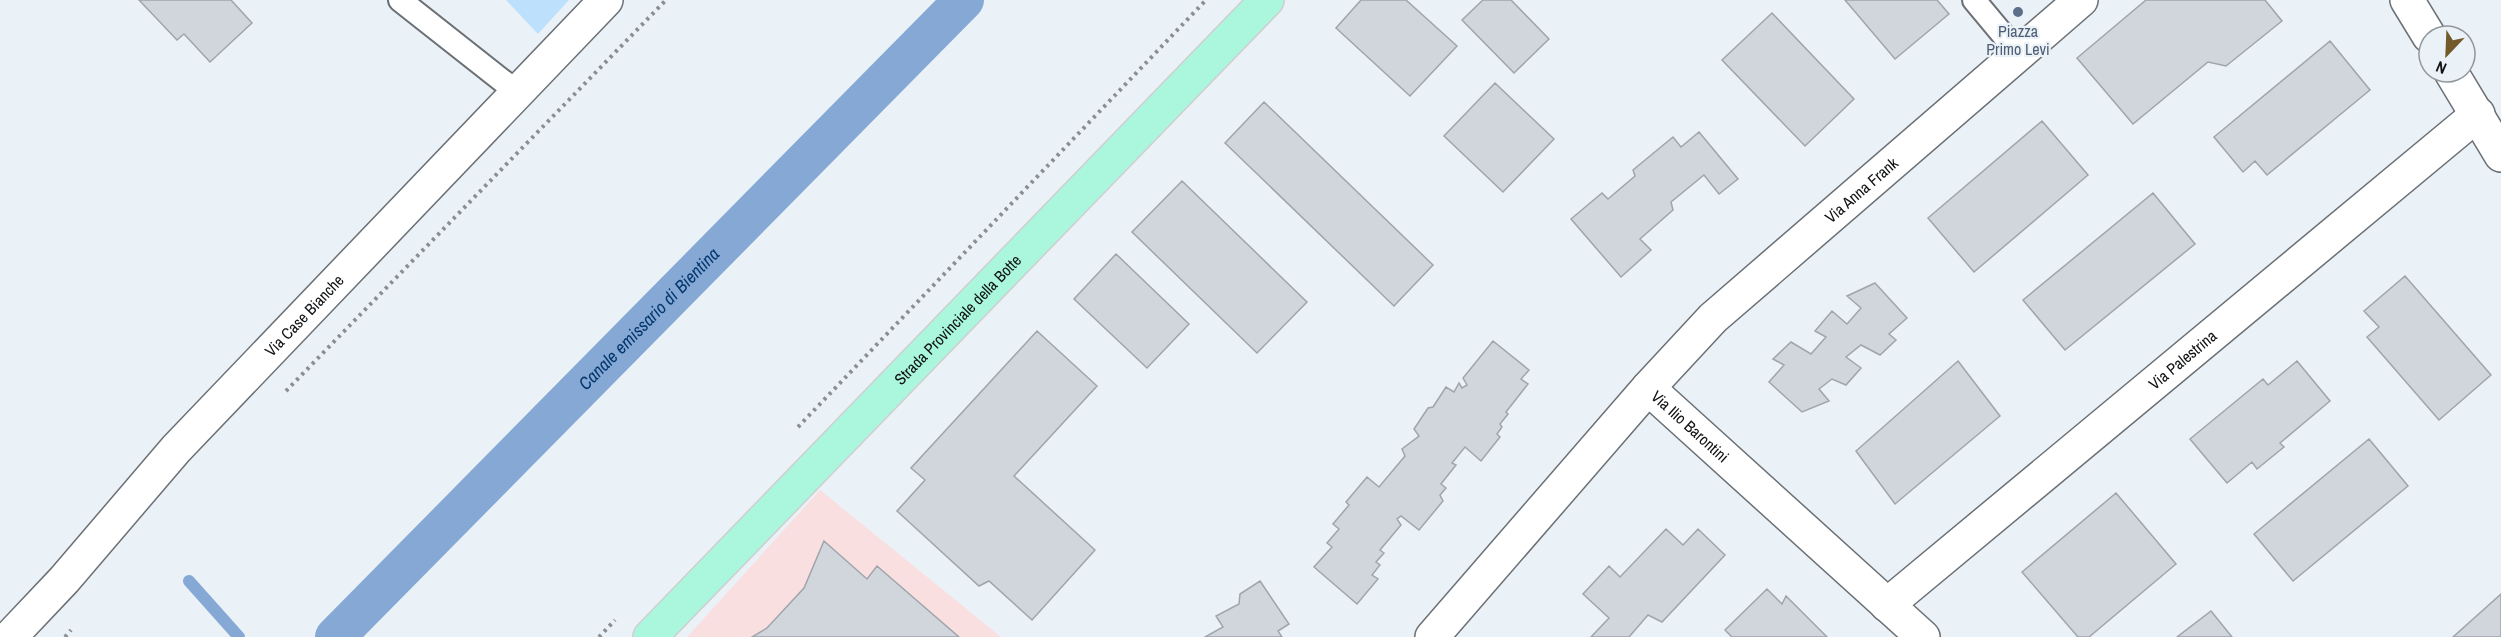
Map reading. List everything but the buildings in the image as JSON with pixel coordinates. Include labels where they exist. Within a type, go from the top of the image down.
[{"type":"main road","name":"Strada Provinciale della Botte","points":[[650,637],[1267,0]]},
{"type":"street","name":"Via Case Bianche","points":[[10,637],[64,580],[176,449],[606,0]]},
{"type":"street","name":"Via Anna Frank","points":[[1648,388],[1713,318],[2081,0]]},
{"type":"street","points":[[2407,0],[2422,24]]},
{"type":"street","points":[[2459,84],[2501,155]]},
{"type":"street","name":"Via Palestrina","points":[[1887,605],[2478,114]]},
{"type":"street","name":"Via Ilio Barontini","points":[[1432,637],[1648,388],[1923,637]]},
{"type":"lane","points":[[400,0],[518,93]]},
{"type":"lane","points":[[1974,0],[2019,54]]},
{"type":"path","points":[[279,399],[666,0]]},
{"type":"path","points":[[795,431],[1206,0]]},
{"type":"path","points":[[599,637],[616,620]]},
{"type":"path","points":[[65,637],[72,629]]},
{"type":"shaded area","points":[[506,0],[569,0],[538,34]]},
{"type":"shaded area","points":[[820,490],[1001,637],[687,637]]},
{"type":"waterway","name":"Canale emissario di Bientina","points":[[335,637],[964,0]]},
{"type":"waterway","points":[[189,581],[239,637]]},
{"type":"place","name":"Piazza Primo Levi","points":[[2018,12]]}]
